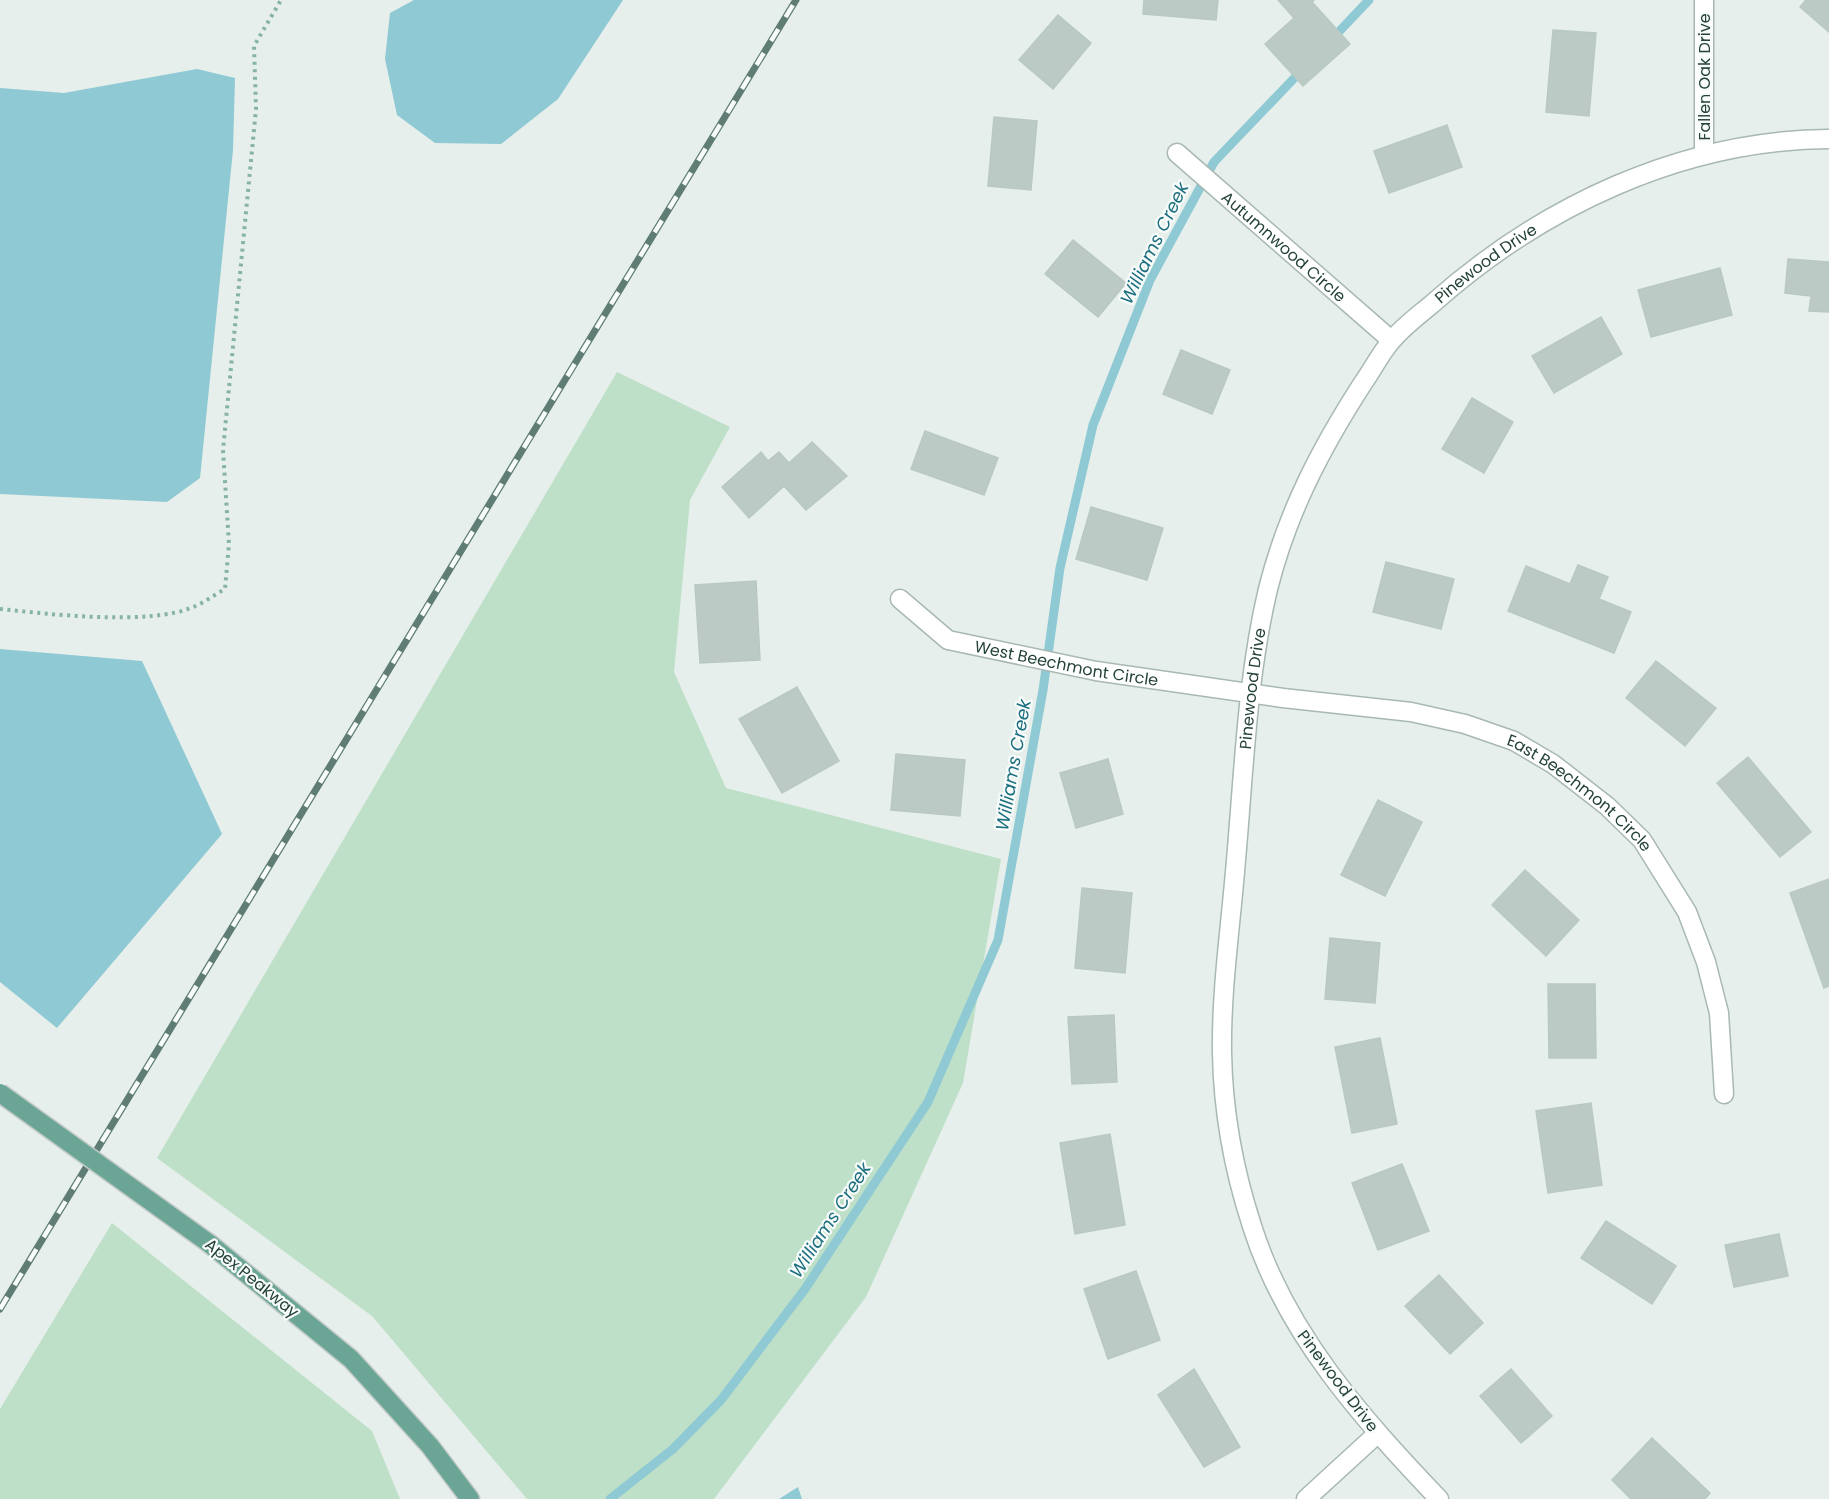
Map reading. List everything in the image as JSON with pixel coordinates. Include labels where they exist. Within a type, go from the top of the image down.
[{"type":"main road","name":"Apex Peakway","points":[[0,1093],[210,1244],[351,1359],[430,1446],[470,1499]]},
{"type":"street","name":"Fallen Oak Drive","points":[[1704,0],[1704,153]]},
{"type":"street","name":"Pinewood Drive","points":[[1438,1499],[1377,1434],[1329,1374],[1300,1331],[1274,1283],[1252,1227],[1236,1167],[1227,1112],[1222,1054],[1250,693],[1268,590],[1304,484],[1330,434],[1391,340],[1502,246],[1539,222],[1606,190],[1704,153],[1771,142],[1829,139]]},
{"type":"street","name":"Autumnwood Circle","points":[[1177,153],[1391,340]]},
{"type":"street","name":"West Beechmont Circle","points":[[900,599],[948,640],[1096,671],[1250,693]]},
{"type":"street","name":"East Beechmont Circle","points":[[1250,693],[1411,712],[1465,724],[1514,741],[1553,764],[1606,806],[1642,840],[1687,912],[1706,962],[1719,1013],[1724,1094]]},
{"type":"street","points":[[1306,1499],[1377,1434]]},
{"type":"path","points":[[0,609],[123,617],[158,614],[191,608],[225,589],[229,544],[223,450],[256,109],[254,46],[280,0]]},
{"type":"green space","points":[[617,372],[730,427],[690,500],[674,672],[726,788],[1001,859],[963,1083],[866,1297],[714,1499],[527,1499],[372,1316],[157,1158]]},
{"type":"green space","points":[[112,1223],[372,1431],[400,1499],[0,1499],[0,1409]]},
{"type":"water","points":[[414,0],[623,0],[558,99],[501,144],[435,143],[397,115],[385,59],[390,13]]},
{"type":"water","points":[[197,69],[235,78],[233,150],[200,478],[167,502],[0,494],[0,88],[64,93]]},
{"type":"water","points":[[0,649],[142,661],[222,834],[57,1028],[0,982]]},
{"type":"water","points":[[798,1487],[802,1499],[779,1499]]},
{"type":"building","points":[[1144,0],[1218,0],[1216,20],[1143,14]]},
{"type":"building","points":[[1278,0],[1314,0],[1312,2],[1350,44],[1303,86],[1265,44],[1294,18]]},
{"type":"building","points":[[1806,0],[1829,0],[1829,32],[1800,7]]},
{"type":"building","points":[[1058,15],[1091,43],[1053,89],[1019,60]]},
{"type":"building","points":[[1553,30],[1596,33],[1589,116],[1546,112]]},
{"type":"building","points":[[994,117],[1037,121],[1031,190],[988,186]]},
{"type":"building","points":[[1447,125],[1462,167],[1389,193],[1374,151]]},
{"type":"building","points":[[1073,240],[1126,283],[1098,317],[1045,274]]},
{"type":"building","points":[[1788,259],[1829,262],[1829,312],[1809,311],[1811,296],[1785,293]]},
{"type":"building","points":[[1720,268],[1732,315],[1651,337],[1638,290]]},
{"type":"building","points":[[1601,317],[1622,354],[1554,393],[1532,356]]},
{"type":"building","points":[[1181,350],[1230,370],[1212,414],[1163,394]]},
{"type":"building","points":[[1472,398],[1513,422],[1484,473],[1442,449]]},
{"type":"building","points":[[925,431],[998,458],[984,495],[911,469]]},
{"type":"building","points":[[812,442],[847,476],[806,510],[784,486],[749,518],[722,487],[761,452],[768,461],[779,452],[789,463]]},
{"type":"building","points":[[1091,507],[1163,528],[1147,580],[1076,559]]},
{"type":"building","points":[[1386,562],[1454,579],[1441,629],[1373,612]]},
{"type":"building","points":[[1578,565],[1608,577],[1599,599],[1631,612],[1614,653],[1508,611],[1526,566],[1570,584]]},
{"type":"building","points":[[756,581],[760,660],[700,663],[695,585]]},
{"type":"building","points":[[1656,661],[1716,708],[1685,746],[1626,698]]},
{"type":"building","points":[[797,687],[839,761],[782,793],[739,719]]},
{"type":"building","points":[[896,754],[965,760],[960,816],[891,810]]},
{"type":"building","points":[[1748,757],[1811,832],[1780,857],[1717,783]]},
{"type":"building","points":[[1108,759],[1123,814],[1076,828],[1060,773]]},
{"type":"building","points":[[1378,800],[1422,822],[1385,896],[1341,875]]},
{"type":"building","points":[[1525,870],[1579,920],[1546,956],[1492,905]]},
{"type":"building","points":[[1829,879],[1829,986],[1824,988],[1790,893]]},
{"type":"building","points":[[1082,888],[1132,893],[1125,973],[1075,968]]},
{"type":"building","points":[[1330,938],[1380,943],[1375,1003],[1325,999]]},
{"type":"building","points":[[1548,984],[1595,984],[1596,1058],[1549,1058]]},
{"type":"building","points":[[1114,1015],[1117,1082],[1072,1084],[1068,1017]]},
{"type":"building","points":[[1380,1038],[1397,1124],[1352,1133],[1335,1047]]},
{"type":"building","points":[[1591,1103],[1602,1185],[1548,1193],[1536,1111]]},
{"type":"building","points":[[1110,1134],[1125,1225],[1075,1234],[1060,1143]]},
{"type":"building","points":[[1402,1164],[1429,1231],[1378,1250],[1352,1183]]},
{"type":"building","points":[[1606,1221],[1676,1266],[1652,1304],[1581,1258]]},
{"type":"building","points":[[1779,1234],[1788,1276],[1734,1287],[1725,1245]]},
{"type":"building","points":[[1136,1271],[1160,1340],[1108,1359],[1084,1289]]},
{"type":"building","points":[[1439,1275],[1483,1323],[1450,1354],[1405,1306]]},
{"type":"building","points":[[1194,1369],[1240,1447],[1204,1467],[1158,1395]]},
{"type":"building","points":[[1511,1369],[1552,1416],[1521,1443],[1480,1396]]},
{"type":"building","points":[[1652,1438],[1710,1493],[1705,1499],[1631,1499],[1612,1480]]},
{"type":"waterway","name":"Williams Creek","points":[[1332,39],[1369,0]]},
{"type":"waterway","name":"Williams Creek","points":[[610,1499],[673,1449],[721,1400],[805,1289],[928,1102],[998,940],[1043,690],[1060,568],[1093,425],[1150,280],[1214,162],[1302,70]]},
{"type":"railway","points":[[0,1309],[796,0]]}]
